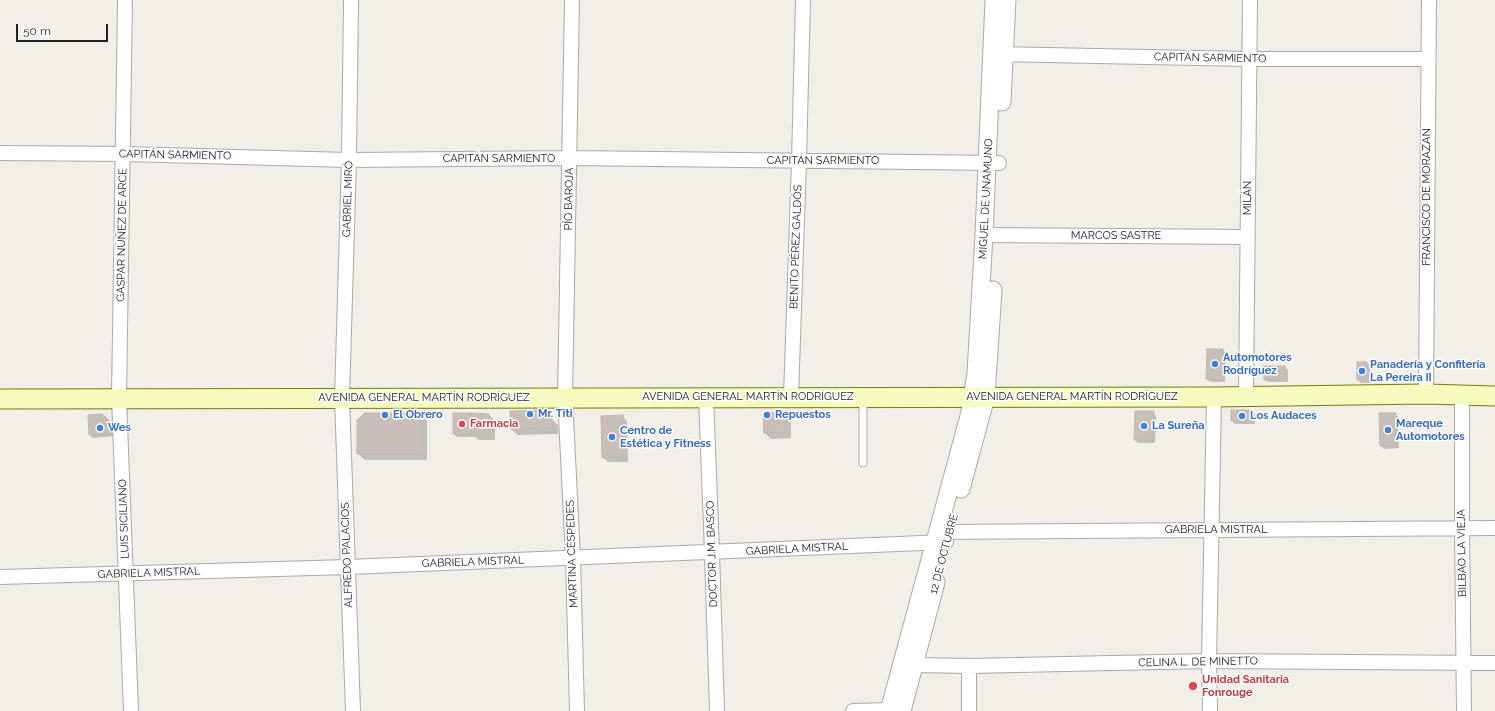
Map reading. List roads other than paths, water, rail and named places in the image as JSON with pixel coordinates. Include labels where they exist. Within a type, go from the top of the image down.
[{"type":"main road","name":"AVENIDA GENERAL MARTÍN RODRÍGUEZ","points":[[0,399],[1214,397],[1426,394],[1495,396]]},
{"type":"street","name":"GASPAR NÚÑEZ DE ARCE","points":[[119,398],[124,154],[125,0]]},
{"type":"street","name":"GABRIEL MIRÓ","points":[[342,398],[349,160],[351,0]]},
{"type":"street","name":"PÍO BAROJA","points":[[565,398],[572,0]]},
{"type":"street","name":"BENITO PÉREZ GALDÓS","points":[[790,397],[799,161],[803,0]]},
{"type":"street","name":"MIGUEL DE UNAMUNO","points":[[994,0],[999,54]]},
{"type":"street","name":"MIGUEL DE UNAMUNO","points":[[979,397],[988,374],[990,235],[993,163],[999,54],[1006,0]]},
{"type":"street","name":"MILÁN","points":[[1246,396],[1250,0]]},
{"type":"street","name":"FRANCISCO DE MORAZÁN","points":[[1426,394],[1429,0]]},
{"type":"street","name":"CAPITÁN SARMIENTO","points":[[999,54],[1249,59],[1428,58]]},
{"type":"street","name":"CAPITÁN SARMIENTO","points":[[0,153],[124,154],[349,160],[570,158],[993,163]]},
{"type":"street","name":"MARCOS SASTRE","points":[[990,235],[1248,237]]},
{"type":"street","name":"BILBAO LA VIEJA","points":[[1462,396],[1464,711]]},
{"type":"street","name":"DOCTOR J.M. BASCO","points":[[706,397],[717,711]]},
{"type":"street","name":"12 DE OCTUBRE","points":[[893,711],[909,662],[942,537],[982,417],[979,397]]},
{"type":"street","points":[[1210,711],[1209,661],[1214,397]]},
{"type":"street","name":"LUIS SICILIANO","points":[[119,398],[131,711]]},
{"type":"street","name":"ALFREDO PALACIOS","points":[[342,398],[353,711]]},
{"type":"street","name":"MARTINA CÉSPEDES","points":[[565,398],[573,558],[577,711]]},
{"type":"street","name":"GABRIELA MISTRAL","points":[[0,577],[348,567],[712,553],[942,537],[1211,530],[1495,528]]},
{"type":"street","name":"CELINA L. DE MINETTO","points":[[909,662],[969,666],[1209,661],[1495,663]]},
{"type":"street","points":[[969,666],[969,711]]},
{"type":"street","points":[[853,711],[893,711]]},
{"type":"lane","points":[[863,397],[863,463]]},
{"type":"place","name":"Automotores Rodríguez","points":[[1215,364]]},
{"type":"place","name":"Panadería y Confitería La Pereira II","points":[[1362,371]]},
{"type":"place","name":"Mr. Titi","points":[[530,414]]},
{"type":"place","name":"El Obrero","points":[[385,415]]},
{"type":"place","name":"Repuestos","points":[[767,415]]},
{"type":"place","name":"Los Audaces","points":[[1242,416]]},
{"type":"place","name":"Farmacia","points":[[462,424]]},
{"type":"place","name":"La Sureña","points":[[1144,426]]},
{"type":"place","name":"Wes","points":[[100,428]]},
{"type":"place","name":"Mareque Automotores","points":[[1388,430]]},
{"type":"place","name":"Centro de Estética y Fitness","points":[[612,437]]},
{"type":"place","name":"Unidad Sanitaria Fonrouge","points":[[1193,686]]}]
